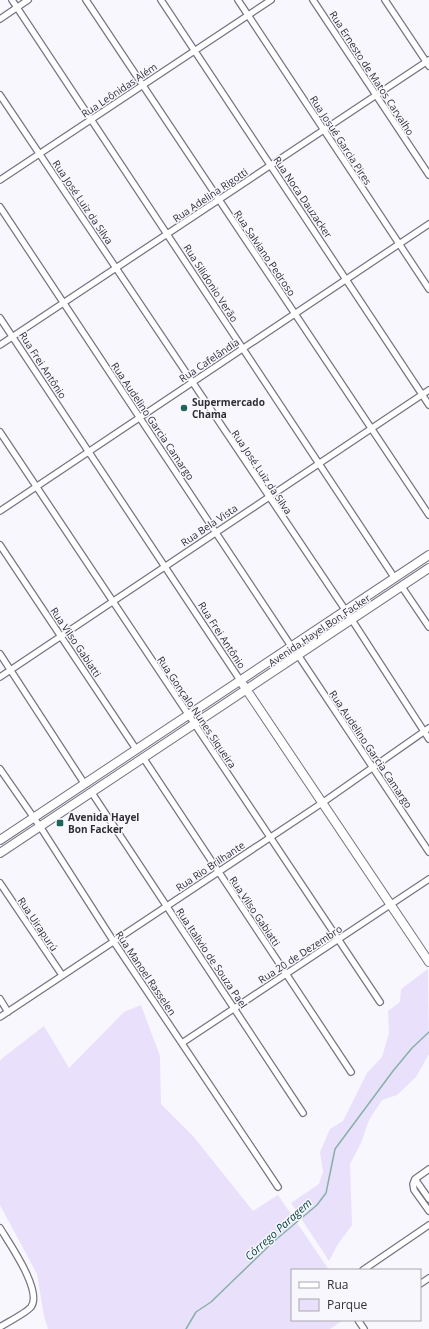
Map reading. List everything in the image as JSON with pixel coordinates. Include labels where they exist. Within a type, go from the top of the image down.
[{"type":"main road","name":"Avenida Hayel Bon Facker","points":[[0,840],[344,610],[429,555]]},
{"type":"main road","name":"Avenida Hayel Bon Facker","points":[[0,853],[41,828],[429,568]]},
{"type":"main road","name":"Rua Frei Antônio","points":[[240,680],[429,962]]},
{"type":"street","name":"Rua Silidonio Verão","points":[[12,0],[394,577]]},
{"type":"street","points":[[0,19],[28,0]]},
{"type":"street","name":"Rua Salviano Pedroso","points":[[86,0],[429,515]]},
{"type":"street","name":"Rua Noca Dauzacker","points":[[161,0],[429,405]]},
{"type":"street","name":"Rua Josué Garcia Pires","points":[[238,0],[429,289]]},
{"type":"street","name":"Rua Leônidas Além","points":[[0,180],[271,0]]},
{"type":"street","name":"Rua Ernesto de Matos Carvalho","points":[[313,0],[429,175]]},
{"type":"street","points":[[385,0],[428,62]]},
{"type":"street","name":"Rua Adelina Rigotti","points":[[0,345],[428,62]]},
{"type":"street","name":"Rua José Luiz da Silva","points":[[0,95],[344,610],[426,730],[429,739]]},
{"type":"street","name":"Rua Audelino Garcia Camargo","points":[[0,207],[291,646]]},
{"type":"street","name":"Rua Cafelândia","points":[[0,511],[429,224]]},
{"type":"street","name":"Rua Frei Antônio","points":[[0,318],[240,680]]},
{"type":"street","name":"Rua Bela Vista","points":[[0,677],[318,462],[429,390]]},
{"type":"street","name":"Rua Gonçalo Nunes Siqueira","points":[[0,432],[111,601],[187,715],[196,724],[269,838],[339,939],[380,1002]]},
{"type":"street","name":"Rua Vilso Gabiatti","points":[[0,545],[136,749]]},
{"type":"street","points":[[402,587],[429,627]]},
{"type":"street","points":[[0,654],[84,783]]},
{"type":"street","name":"Rua Audelino Garcia Camargo","points":[[298,656],[429,852]]},
{"type":"street","name":"Rua Rio Brilhante","points":[[0,1017],[322,803],[426,730]]},
{"type":"street","name":"Rua Vilso Gabiatti","points":[[144,759],[351,1072]]},
{"type":"street","name":"Rua Manoel Rasselen","points":[[0,769],[41,828],[114,942],[278,1187]]},
{"type":"street","name":"Rua Italivio de Souza Pael","points":[[92,793],[166,907],[304,1113]]},
{"type":"street","name":"Rua 20 de Dezembro","points":[[182,1043],[429,879]]},
{"type":"street","name":"Rua Uirapurú","points":[[0,883],[62,975]]},
{"type":"street","points":[[0,999],[8,1012]]},
{"type":"street","points":[[429,1169],[415,1178],[413,1184],[414,1190],[429,1211]]},
{"type":"street","points":[[415,1178],[429,1198]]},
{"type":"street","points":[[364,1269],[429,1226]]},
{"type":"street","points":[[0,1228],[31,1283],[34,1298],[31,1306],[0,1327]]},
{"type":"green space","points":[[428,969],[429,1054],[416,1077],[397,1095],[382,1100],[369,1120],[361,1143],[350,1164],[352,1225],[338,1244],[329,1261],[291,1203],[319,1184],[323,1172],[320,1152],[330,1129],[343,1121],[367,1073],[382,1057],[389,1033],[388,1011],[400,1002],[401,989]]},
{"type":"green space","points":[[141,1005],[160,1056],[161,1104],[193,1136],[253,1211],[278,1195],[328,1269],[291,1269],[291,1321],[342,1321],[330,1329],[48,1329],[44,1316],[37,1274],[0,1205],[0,1060],[44,1026],[69,1068],[124,1012]]},
{"type":"waterway","name":"Córrego Paragem","points":[[186,1329],[196,1312],[211,1302],[273,1242],[317,1205],[326,1193],[335,1149],[393,1071],[412,1048],[429,1032]]},
{"type":"place","name":"Supermercado Chama","points":[[184,408]]},
{"type":"place","name":"Avenida Hayel Bon Facker","points":[[60,823]]}]
